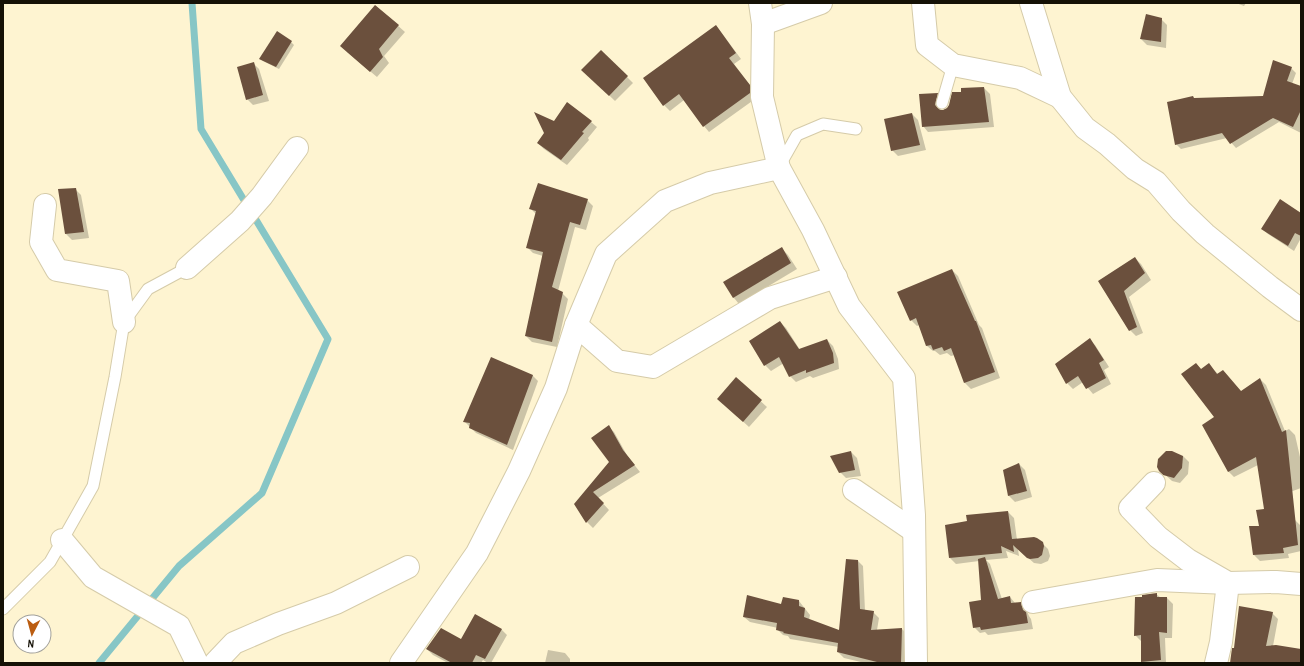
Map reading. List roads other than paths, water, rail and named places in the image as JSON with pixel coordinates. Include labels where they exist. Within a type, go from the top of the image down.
[{"type":"street","points":[[821,3],[762,13],[762,97],[779,168],[813,230],[849,306],[904,378],[914,507],[916,663]]},
{"type":"street","points":[[923,3],[927,45],[953,65],[1020,78],[1060,97]]},
{"type":"street","points":[[1031,3],[1060,97],[1085,128],[1107,144],[1135,169],[1156,182],[1181,211],[1205,234],[1270,287],[1301,310]]},
{"type":"street","points":[[187,268],[240,221],[262,196],[297,148]]},
{"type":"street","points":[[401,663],[477,553],[520,471],[556,388],[576,325],[606,254],[665,201],[710,183],[779,168]]},
{"type":"street","points":[[45,204],[41,242],[56,270],[118,281],[124,322]]},
{"type":"street","points":[[576,325],[617,361],[653,367],[770,298],[836,277]]},
{"type":"street","points":[[1154,483],[1130,508],[1158,537],[1188,560],[1228,583]]},
{"type":"street","points":[[854,490],[914,531]]},
{"type":"street","points":[[62,540],[93,577],[178,626],[197,663]]},
{"type":"street","points":[[216,663],[234,643],[278,624],[336,603],[408,567]]},
{"type":"street","points":[[1033,602],[1157,580],[1228,583],[1276,582],[1301,584]]},
{"type":"street","points":[[1216,663],[1221,642],[1228,583]]},
{"type":"lane","points":[[942,103],[953,65]]},
{"type":"lane","points":[[779,168],[797,135],[823,124],[856,129]]},
{"type":"lane","points":[[3,609],[50,562],[93,486],[115,377],[124,322],[148,289],[187,268]]},
{"type":"waterway","points":[[99,663],[179,566],[262,493],[328,339],[201,129],[192,3]]}]
